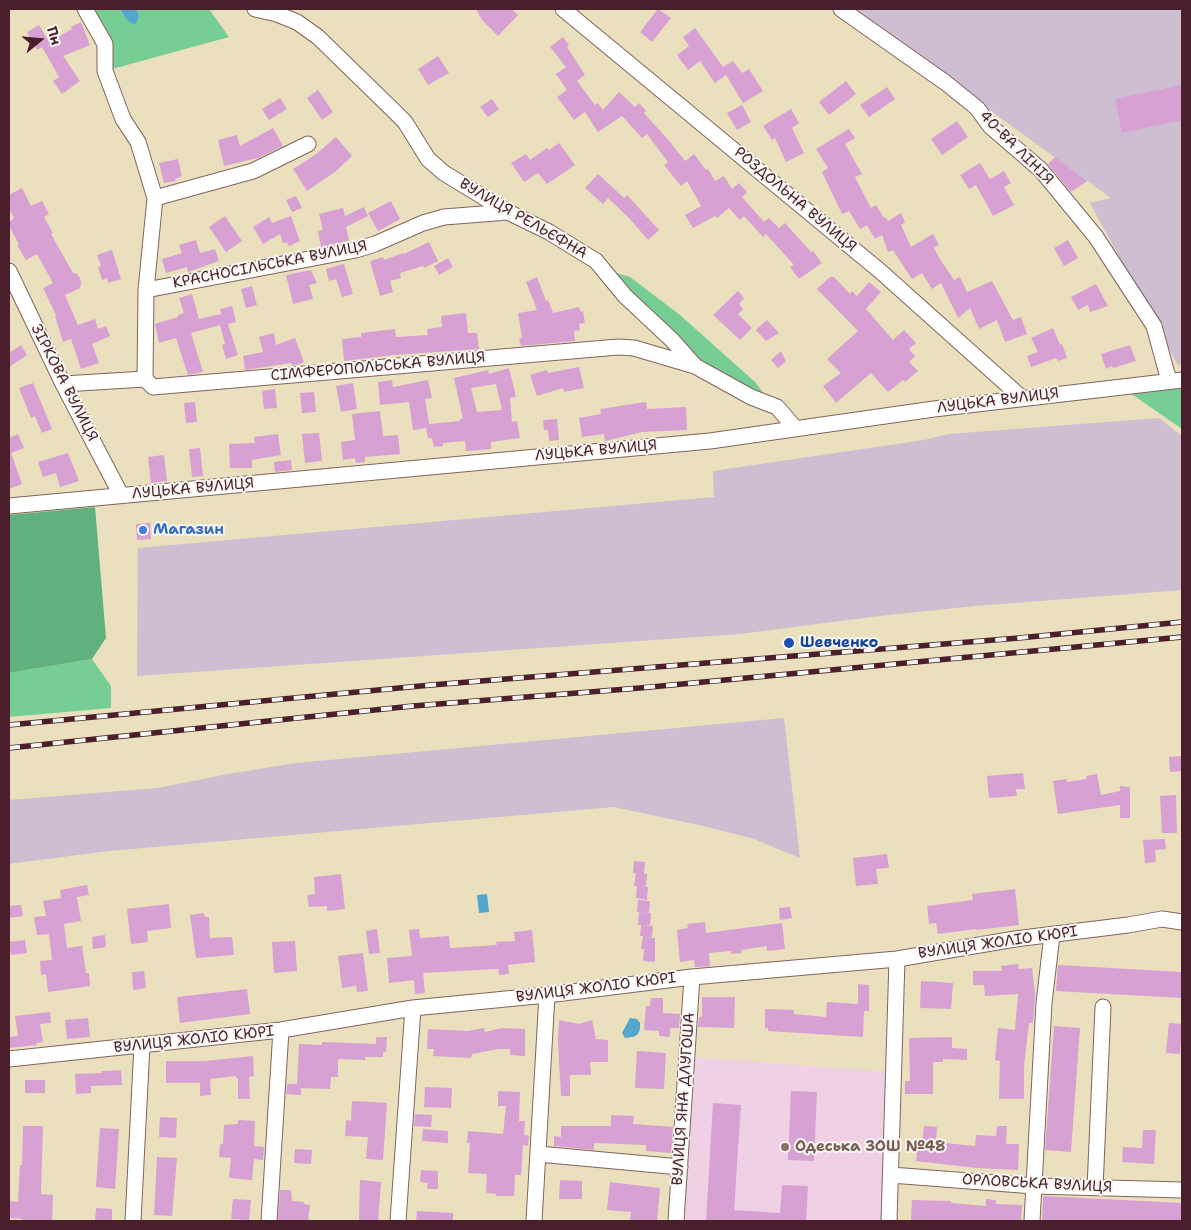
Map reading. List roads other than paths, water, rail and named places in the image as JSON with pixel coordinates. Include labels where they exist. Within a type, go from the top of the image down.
[{"type":"street","points":[[85,9],[105,44],[105,71],[124,119],[138,142],[155,198],[146,290],[145,379]]},
{"type":"street","name":"ВУЛИЦЯ РЕЛЬЄФНА","points":[[255,9],[277,14],[296,22],[318,37],[394,110],[428,159],[444,173],[508,212],[549,232],[596,261],[625,296],[672,340],[694,366],[751,397],[777,406],[794,428]]},
{"type":"street","name":"РОЗДОЛЬНА ВУЛИЦЯ","points":[[563,9],[880,271],[1022,398]]},
{"type":"street","name":"40-ВА ЛІНІЯ","points":[[841,9],[946,83],[977,108],[990,126],[1041,170],[1096,237],[1154,326],[1176,380]]},
{"type":"street","points":[[155,198],[253,171],[308,144]]},
{"type":"street","name":"КРАСНОСІЛЬСЬКА ВУЛИЦЯ","points":[[146,290],[356,250],[375,244],[423,223],[444,217],[508,212]]},
{"type":"street","name":"ЗІРКОВА ВУЛИЦЯ","points":[[9,271],[63,384],[121,495]]},
{"type":"street","name":"СІМФЕРОПОЛЬСЬКА ВУЛИЦЯ","points":[[63,384],[145,379],[153,387],[618,347],[634,348],[694,366]]},
{"type":"street","name":"ЛУЦЬКА ВУЛИЦЯ","points":[[9,506],[700,442],[1022,398],[1176,380]]},
{"type":"street","name":"ВУЛИЦЯ ЖОЛІО КЮРІ","points":[[9,1060],[281,1030],[413,1008],[548,995],[692,977],[896,958],[1015,939],[1162,919],[1182,922]]},
{"type":"street","points":[[1032,1221],[1044,1003],[1052,935]]},
{"type":"street","points":[[889,1221],[896,958]]},
{"type":"street","name":"ВУЛИЦЯ ЯНА ДЛУГОША","points":[[676,1221],[692,977]]},
{"type":"street","points":[[534,1221],[548,995]]},
{"type":"street","points":[[1095,1188],[1104,1007]]},
{"type":"street","points":[[398,1221],[413,1008]]},
{"type":"street","points":[[270,1221],[281,1030]]},
{"type":"street","points":[[133,1221],[142,1045]]},
{"type":"street","points":[[538,1154],[680,1167]]},
{"type":"street","name":"ОРЛОВСЬКА ВУЛИЦЯ","points":[[891,1175],[1034,1186],[1182,1190]]},
{"type":"water","points":[[120,9],[136,9],[139,17],[135,25],[127,20]]},
{"type":"water","points":[[487,894],[489,912],[479,913],[477,895]]},
{"type":"water","points":[[630,1018],[637,1019],[640,1023],[640,1029],[638,1034],[633,1037],[625,1038],[622,1033]]},
{"type":"railway","points":[[9,725],[431,685],[1019,638],[1182,622]]},
{"type":"railway","points":[[9,748],[413,706],[640,688],[1182,637]]},
{"type":"place","name":"Магазин","points":[[143,530]]},
{"type":"place","name":"Шевченко","points":[[789,643]]},
{"type":"place","name":"Одеська ЗОШ №48","points":[[785,1147]]}]
